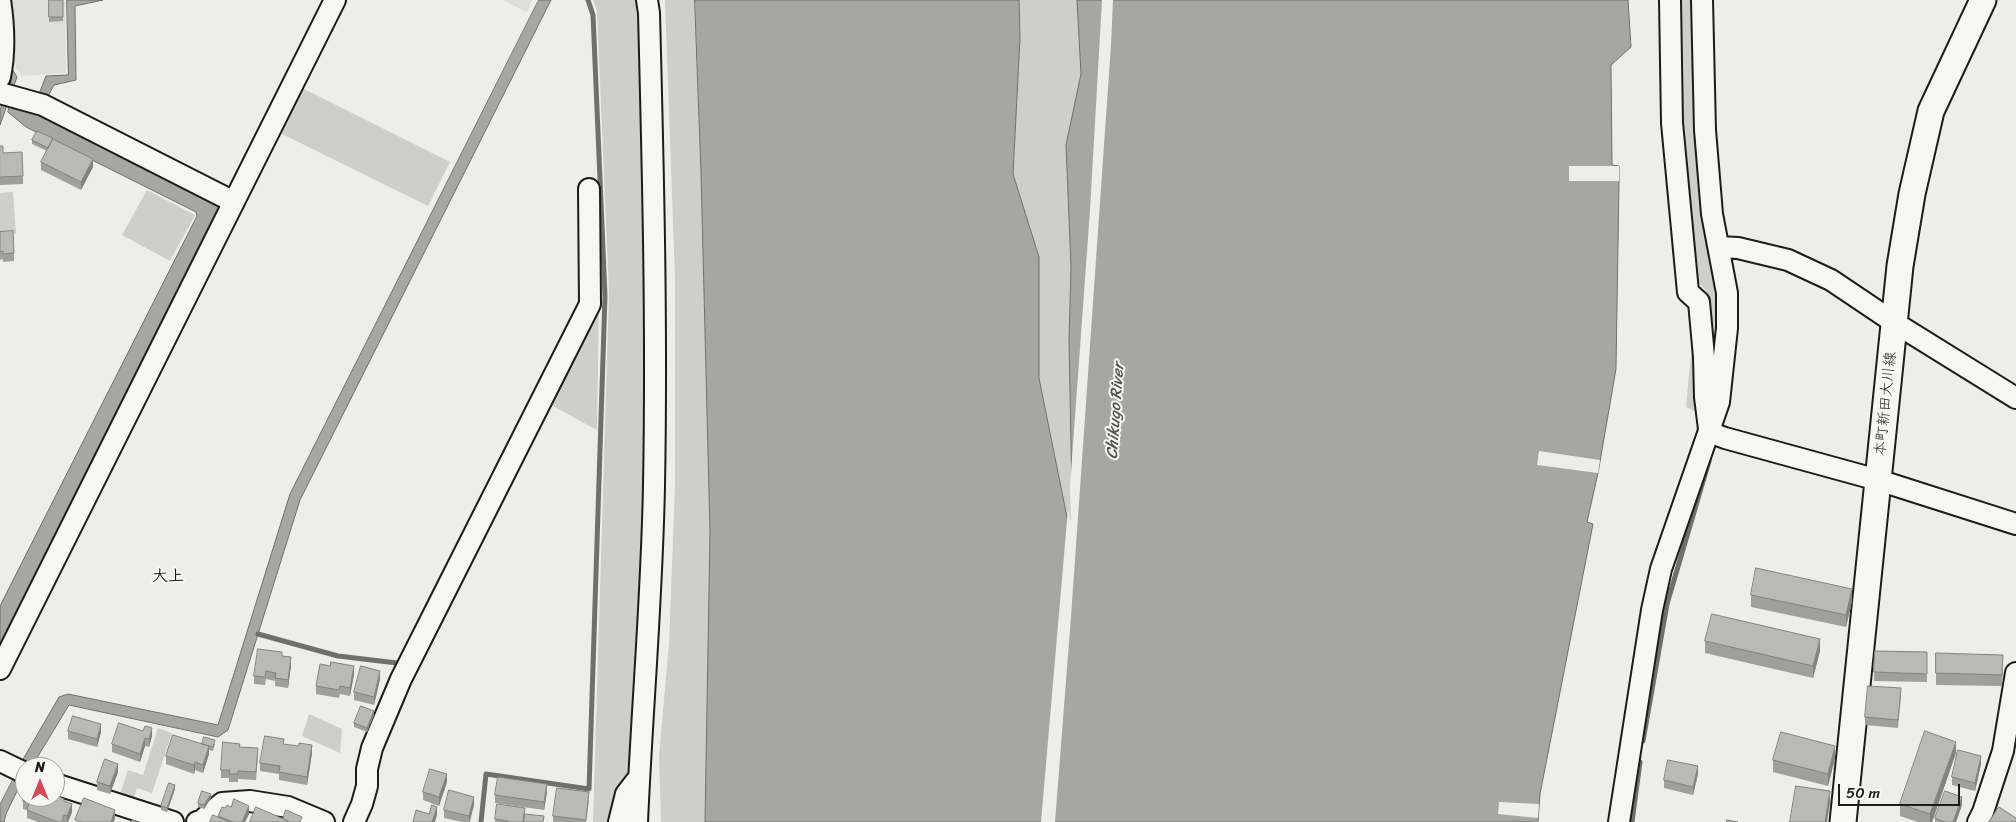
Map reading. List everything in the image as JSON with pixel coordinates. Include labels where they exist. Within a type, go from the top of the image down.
[{"type":"main road","name":"本町新田大川線","points":[[1843,822],[1900,266],[1912,194],[1931,111],[1983,0]]},
{"type":"street","points":[[0,0],[4,81],[43,105],[234,202]]},
{"type":"street","points":[[0,668],[335,0]]},
{"type":"street","points":[[637,822],[648,644],[654,477],[656,274],[649,13],[647,0]]},
{"type":"street","points":[[1670,0],[1672,123],[1688,292],[1699,302],[1708,429],[1716,435],[1725,438],[1878,480],[2016,524]]},
{"type":"street","points":[[1619,822],[1652,610],[1661,568],[1719,402],[1727,328],[1727,293],[1712,214],[1705,130],[1702,0]]},
{"type":"street","points":[[354,822],[367,786],[367,769],[372,748],[400,679],[590,304],[589,189]]},
{"type":"street","points":[[1719,247],[1738,248],[1788,260],[1830,280],[2016,398]]},
{"type":"street","points":[[1978,822],[2003,751],[2016,673]]},
{"type":"street","points":[[0,761],[15,768]]},
{"type":"street","points":[[619,822],[626,794],[639,778]]},
{"type":"street","points":[[65,788],[127,816],[173,822]]},
{"type":"street","points":[[197,822],[201,821],[222,803],[250,801],[288,807],[324,822]]},
{"type":"shaded area","points":[[6,0],[65,0],[66,73],[22,76],[9,58]]},
{"type":"shaded area","points":[[503,0],[532,0],[527,12]]},
{"type":"shaded area","points":[[593,0],[638,0],[641,10],[649,279],[647,490],[633,764],[617,800],[613,822],[593,822],[609,293],[597,11]]},
{"type":"shaded area","points":[[665,0],[695,0],[710,532],[705,822],[661,822],[659,756],[669,644],[675,486],[675,279]]},
{"type":"shaded area","points":[[1019,0],[1077,0],[1081,74],[1066,145],[1071,267],[1069,340],[1074,551],[1039,378],[1039,257],[1013,174],[1020,38]]},
{"type":"shaded area","points":[[1676,0],[1694,0],[1696,118],[1710,269],[1721,287],[1712,400],[1706,291],[1691,274],[1675,125]]},
{"type":"shaded area","points":[[298,86],[450,162],[428,206],[276,131]]},
{"type":"shaded area","points":[[147,190],[195,215],[170,261],[122,235]]},
{"type":"shaded area","points":[[13,192],[16,234],[0,236],[0,193]]},
{"type":"shaded area","points":[[599,298],[597,430],[547,403]]},
{"type":"shaded area","points":[[1694,321],[1701,414],[1686,407]]},
{"type":"shaded area","points":[[309,714],[342,729],[340,753],[302,736]]},
{"type":"shaded area","points":[[158,728],[172,733],[152,793],[137,788],[133,801],[119,797],[128,770],[143,775]]},
{"type":"water","points":[[67,0],[103,0],[75,6],[76,80],[54,85],[47,98],[39,94],[46,76],[68,75]]},
{"type":"water","points":[[539,0],[551,0],[300,500],[228,730],[218,737],[69,705],[37,757],[24,757],[59,697],[68,694],[218,725],[290,494]]},
{"type":"water","name":"Chikugo River","points":[[695,0],[1019,0],[1020,38],[1013,174],[1039,257],[1039,378],[1073,547],[1069,340],[1071,267],[1066,145],[1081,74],[1077,0],[1628,0],[1631,47],[1611,65],[1612,165],[1619,166],[1616,369],[1598,473],[1587,522],[1593,524],[1540,794],[1538,822],[705,822],[710,532]]},
{"type":"water","points":[[11,67],[17,77],[0,125],[0,110],[11,82],[7,70]]},
{"type":"water","points":[[10,106],[36,110],[219,203],[221,210],[0,648],[0,606],[197,216],[196,212],[26,127],[8,112]]},
{"type":"water","points":[[13,780],[15,781],[15,795],[4,822],[0,822],[0,805]]},
{"type":"pier","points":[[1102,0],[1113,0],[1111,45],[1071,617],[1055,822],[1041,822],[1068,509],[1071,523],[1070,486],[1090,210]]},
{"type":"pier","points":[[1569,166],[1619,166],[1619,181],[1569,181]]},
{"type":"pier","points":[[1539,451],[1600,460],[1598,473],[1537,465]]},
{"type":"pier","points":[[1499,802],[1539,804],[1538,818],[1498,814]]},
{"type":"building","points":[[49,0],[63,0],[63,17],[49,17]]},
{"type":"building","points":[[37,131],[53,138],[48,148],[32,140]]},
{"type":"building","points":[[53,139],[93,159],[81,182],[41,162]]},
{"type":"building","points":[[0,146],[3,146],[3,153],[22,152],[23,176],[0,177]]},
{"type":"building","points":[[13,231],[14,253],[3,254],[3,251],[0,252],[0,232]]},
{"type":"building","points":[[1756,568],[1852,589],[1846,615],[1751,595]]},
{"type":"building","points":[[1712,614],[1820,639],[1813,666],[1705,641]]},
{"type":"building","points":[[258,649],[282,652],[282,656],[291,657],[288,680],[275,678],[276,673],[266,671],[265,677],[254,676]]},
{"type":"building","points":[[1875,651],[1927,652],[1927,674],[1874,672]]},
{"type":"building","points":[[1936,653],[2003,655],[2002,675],[1936,673]]},
{"type":"building","points":[[331,662],[354,666],[350,688],[340,686],[339,690],[316,686],[320,664],[330,666]]},
{"type":"building","points":[[361,666],[380,671],[374,697],[354,692]]},
{"type":"building","points":[[1868,686],[1901,688],[1898,720],[1865,717]]},
{"type":"building","points":[[361,706],[374,711],[367,728],[354,723]]},
{"type":"building","points":[[73,716],[101,724],[97,739],[68,731]]},
{"type":"building","points":[[119,723],[143,731],[145,726],[152,728],[149,739],[145,738],[140,754],[112,744]]},
{"type":"building","points":[[1925,731],[1956,742],[1930,814],[1900,804]]},
{"type":"building","points":[[1781,732],[1835,746],[1828,774],[1773,760]]},
{"type":"building","points":[[173,735],[209,746],[203,765],[195,762],[194,765],[166,756]]},
{"type":"building","points":[[265,736],[284,739],[283,744],[299,746],[299,743],[312,745],[307,777],[279,772],[280,766],[260,763]]},
{"type":"building","points":[[204,737],[215,740],[213,747],[202,744]]},
{"type":"building","points":[[223,742],[240,744],[239,747],[258,748],[256,772],[238,771],[238,774],[229,774],[230,770],[221,770]]},
{"type":"building","points":[[1958,750],[1981,756],[1975,783],[1952,777]]},
{"type":"building","points":[[105,759],[118,764],[110,786],[97,782]]},
{"type":"building","points":[[1668,760],[1698,766],[1693,787],[1664,780]]},
{"type":"building","points":[[430,769],[447,774],[439,797],[423,792]]},
{"type":"building","points":[[498,777],[547,784],[544,802],[495,795]]},
{"type":"building","points":[[169,783],[175,785],[167,808],[161,806]]},
{"type":"building","points":[[1796,786],[1830,791],[1825,822],[1790,822]]},
{"type":"building","points":[[557,788],[589,792],[586,820],[553,816]]},
{"type":"building","points":[[449,790],[474,797],[469,816],[444,810]]},
{"type":"building","points":[[202,791],[211,794],[204,805],[198,803]]},
{"type":"building","points":[[1945,791],[1962,797],[1953,822],[1945,822],[1935,818]]},
{"type":"building","points":[[84,798],[115,810],[111,822],[81,822],[75,820]]},
{"type":"building","points":[[234,799],[249,806],[242,822],[233,822],[218,816],[222,807],[225,808],[227,805],[231,807]]},
{"type":"building","points":[[65,801],[72,804],[67,816],[64,815],[62,822],[27,810],[28,807],[65,807]]},
{"type":"building","points":[[497,804],[525,808],[523,822],[508,822],[495,819]]},
{"type":"building","points":[[432,805],[437,807],[432,822],[413,822],[416,810],[429,814]]},
{"type":"building","points":[[256,807],[288,821],[250,822]]},
{"type":"building","points":[[1999,807],[2016,818],[2016,822],[1989,822]]},
{"type":"building","points":[[286,810],[302,817],[300,822],[288,822],[283,819]]},
{"type":"building","points":[[525,814],[544,816],[543,822],[524,822]]},
{"type":"building","points":[[213,815],[230,822],[210,822]]},
{"type":"waterway","points":[[481,822],[486,774],[589,789],[605,296],[593,15],[588,0]]},
{"type":"waterway","points":[[1643,741],[1667,604],[1709,461]]},
{"type":"waterway","points":[[258,634],[338,656],[397,663]]},
{"type":"waterway","points":[[1632,822],[1640,762]]},
{"type":"district","name":"大上","points":[[168,577]]}]
